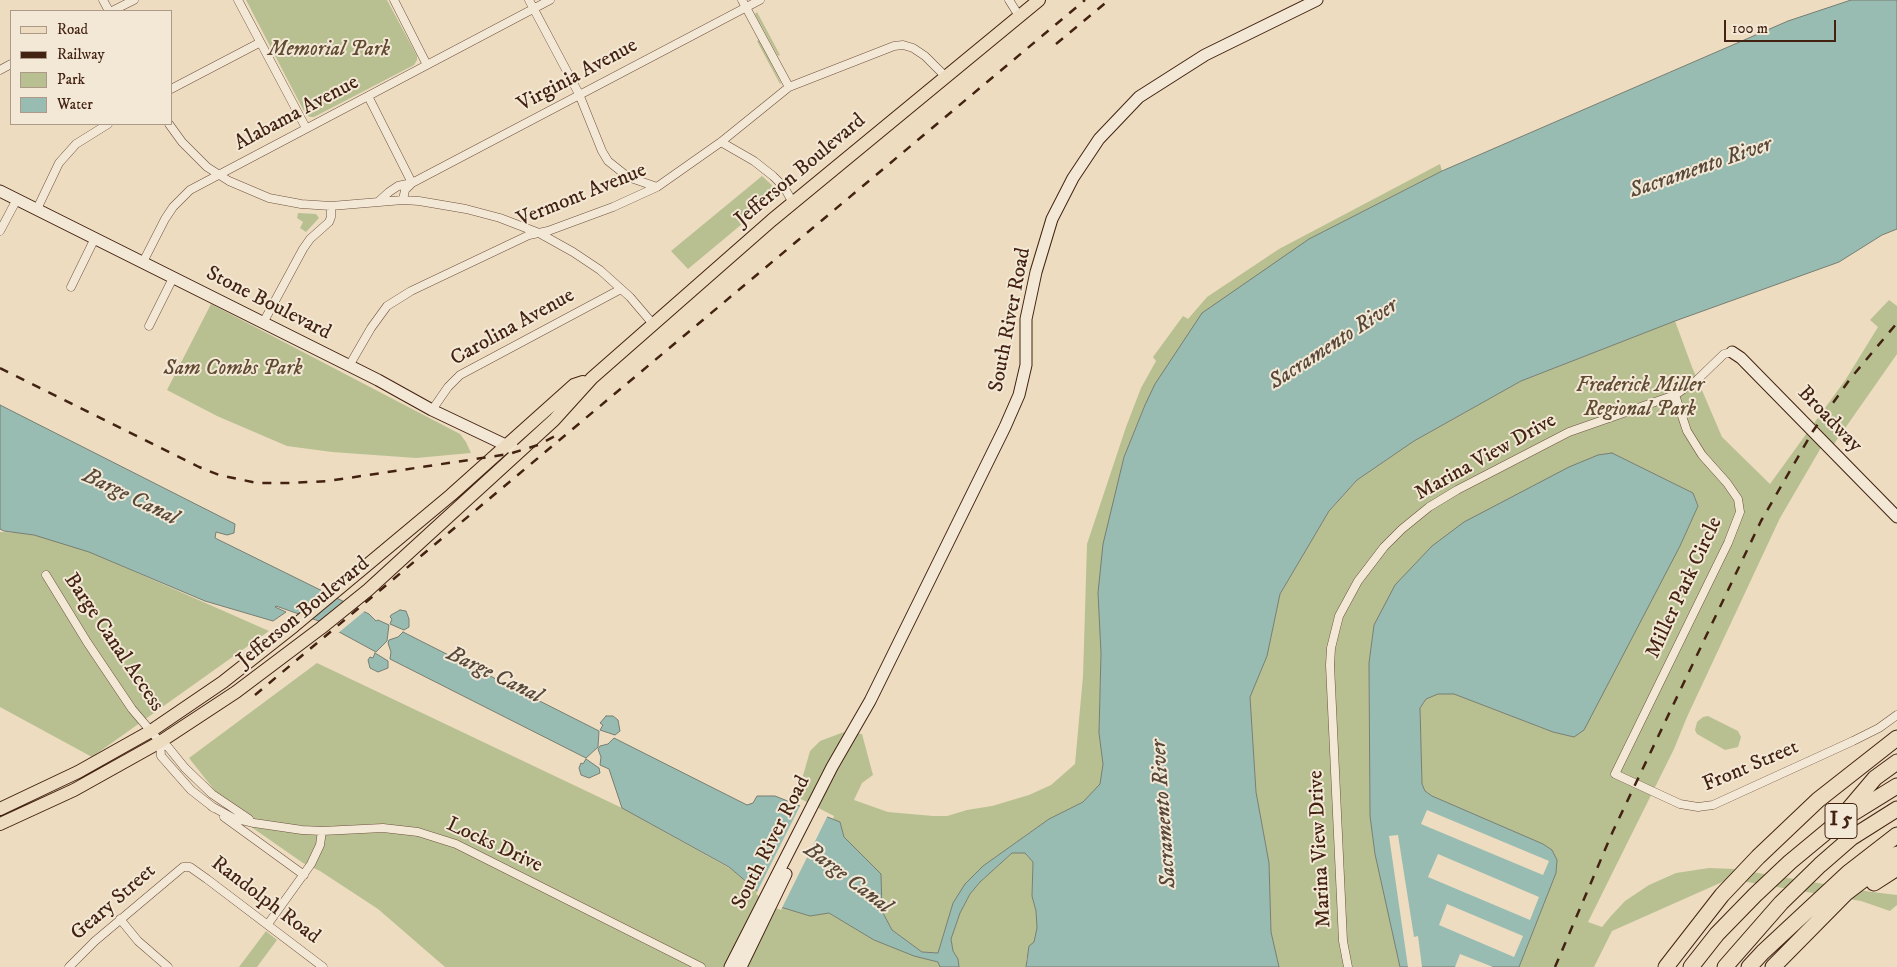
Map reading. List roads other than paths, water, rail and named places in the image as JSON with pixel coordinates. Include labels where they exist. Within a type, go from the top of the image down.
[{"type":"highway","points":[[1666,967],[1722,895],[1758,857],[1818,800],[1897,738]]},
{"type":"highway","points":[[1838,823],[1875,778],[1897,762]]},
{"type":"highway","name":"I 5","points":[[1691,967],[1717,934],[1790,862],[1838,823],[1897,786]]},
{"type":"highway","name":"I 5","points":[[1725,967],[1781,903],[1820,865],[1851,838],[1897,809]]},
{"type":"highway","points":[[1750,967],[1807,909],[1848,873],[1897,835]]},
{"type":"highway","points":[[1772,967],[1825,916],[1870,881],[1897,854]]},
{"type":"highway","points":[[1870,881],[1897,868]]},
{"type":"main road","name":"Jefferson Boulevard","points":[[0,824],[74,790],[160,742],[236,692],[368,590],[554,420],[592,378],[793,203],[1039,0]]},
{"type":"main road","name":"Jefferson Boulevard","points":[[0,809],[78,772],[151,731],[223,682],[294,626],[506,446],[574,385],[592,378]]},
{"type":"street","points":[[113,10],[134,0]]},
{"type":"street","points":[[238,0],[259,43],[306,128]]},
{"type":"street","points":[[394,0],[427,65]]},
{"type":"street","points":[[529,0],[579,94],[602,151],[608,161],[618,171],[631,179],[657,187]]},
{"type":"street","name":"Alabama Avenue","points":[[143,262],[173,207],[190,190],[550,0]]},
{"type":"street","name":"Virginia Avenue","points":[[379,202],[398,186],[412,182],[744,4],[760,0]]},
{"type":"street","points":[[1009,0],[1019,16]]},
{"type":"street","name":"South River Road","points":[[736,965],[878,685],[1001,436],[1018,395],[1026,365],[1026,319],[1036,272],[1052,220],[1077,172],[1099,140],[1140,97],[1205,55],[1317,0]]},
{"type":"street","points":[[744,4],[789,87]]},
{"type":"street","points":[[172,88],[259,43]]},
{"type":"street","name":"Vermont Avenue","points":[[349,366],[371,328],[387,306],[411,291],[529,235],[613,206],[657,187],[721,142],[789,87],[894,46],[903,45],[913,48],[925,56],[946,77]]},
{"type":"street","points":[[368,96],[412,182],[405,190],[403,200]]},
{"type":"street","points":[[37,209],[59,163],[76,144],[106,125]]},
{"type":"street","points":[[170,125],[182,142],[218,174],[250,191],[269,198],[301,204],[331,206],[403,200],[436,203],[512,222],[539,233],[586,261],[621,289],[654,324]]},
{"type":"street","points":[[721,142],[773,176],[784,187],[793,203]]},
{"type":"street","name":"Stone Boulevard","points":[[0,190],[349,366],[432,410],[519,452]]},
{"type":"street","points":[[0,231],[17,199]]},
{"type":"street","points":[[263,323],[302,249],[329,222],[331,206]]},
{"type":"street","points":[[70,287],[95,238]]},
{"type":"street","points":[[149,326],[174,278]]},
{"type":"street","name":"Carolina Avenue","points":[[432,410],[448,387],[460,375],[621,289]]},
{"type":"street","name":"Marina View Drive","points":[[1348,967],[1343,941],[1330,664],[1334,633],[1347,600],[1384,547],[1418,515],[1457,490],[1568,432],[1675,395],[1697,380],[1724,354],[1732,352]]},
{"type":"street","name":"Broadway","points":[[1732,352],[1741,358],[1897,517]]},
{"type":"street","name":"Miller Park Circle","points":[[1615,774],[1728,543],[1740,512],[1738,499],[1727,483],[1702,455],[1687,431],[1675,395]]},
{"type":"street","name":"Barge Canal Access","points":[[46,574],[87,642],[132,709],[151,731]]},
{"type":"street","name":"Front Street","points":[[1615,774],[1680,804],[1698,807],[1713,805],[1728,800],[1853,741],[1879,728],[1897,715]]},
{"type":"street","name":"Locks Drive","points":[[151,731],[212,794],[254,823]]},
{"type":"street","points":[[160,742],[161,756],[191,790],[304,875]]},
{"type":"street","name":"Locks Drive","points":[[211,806],[233,818],[254,823],[322,831],[383,828],[418,832],[456,844],[702,967]]},
{"type":"street","points":[[268,924],[304,875],[320,845],[322,831]]},
{"type":"street","name":"Geary Street","points":[[69,967],[120,919],[184,867]]},
{"type":"street","name":"Randolph Road","points":[[184,867],[190,867],[323,967]]},
{"type":"street","points":[[120,919],[144,947],[168,967]]},
{"type":"water","points":[[1851,0],[1897,0],[1897,229],[1882,235],[1839,262],[1675,321],[1521,381],[1414,441],[1357,480],[1329,511],[1280,594],[1267,656],[1250,697],[1256,792],[1269,863],[1271,932],[1279,967],[1026,967],[1029,946],[1034,942],[1037,928],[1036,911],[1032,896],[1033,862],[1025,853],[1012,853],[980,882],[970,894],[960,913],[951,939],[959,967],[940,967],[938,962],[914,956],[874,940],[829,913],[810,916],[774,905],[729,867],[622,808],[609,769],[600,765],[601,757],[598,749],[600,746],[608,744],[614,738],[747,805],[753,803],[757,796],[775,796],[840,822],[844,837],[881,874],[882,911],[892,930],[922,952],[938,953],[953,903],[965,884],[983,866],[1049,819],[1083,802],[1100,784],[1103,764],[1099,733],[1101,653],[1098,593],[1103,544],[1124,457],[1145,405],[1155,384],[1202,313],[1309,239],[1442,171],[1788,21]]},
{"type":"water","name":"Barge Canal","points":[[0,405],[235,524],[234,533],[227,535],[216,532],[215,538],[369,614],[376,621],[378,620],[389,625],[387,641],[376,652],[319,621],[276,606],[286,612],[273,621],[205,601],[89,552],[34,535],[0,529]]},
{"type":"water","points":[[1612,453],[1693,493],[1698,506],[1680,546],[1584,730],[1574,737],[1553,732],[1454,694],[1438,694],[1426,699],[1420,708],[1422,784],[1425,791],[1432,796],[1543,844],[1552,850],[1557,860],[1556,873],[1519,967],[1400,967],[1375,854],[1370,816],[1369,663],[1374,625],[1395,585],[1432,546],[1464,522],[1569,467],[1598,455]]},
{"type":"water","points":[[400,610],[406,611],[409,619],[409,627],[404,630],[390,624],[391,615]]},
{"type":"water","points":[[403,632],[599,731],[598,747],[586,758],[390,659],[389,640],[398,637]]},
{"type":"water","points":[[375,653],[388,661],[388,668],[378,672],[370,668],[368,660],[370,657],[373,658]]},
{"type":"water","points":[[606,716],[613,716],[618,720],[620,731],[615,735],[600,730],[603,725],[600,723]]},
{"type":"water","points":[[586,759],[599,768],[600,773],[589,778],[581,775],[579,768]]},
{"type":"railway","points":[[255,695],[1085,0]]},
{"type":"railway","points":[[1056,44],[1109,0]]},
{"type":"railway","points":[[1555,967],[1613,831],[1761,521],[1813,431],[1850,379],[1897,323]]},
{"type":"railway","points":[[0,368],[199,467],[219,475],[257,483],[328,481],[509,454],[538,445],[561,433]]},
{"type":"park label","name":"Memorial Park","points":[[329,51]]},
{"type":"park label","name":"Sam Combs Park","points":[[233,370]]},
{"type":"park label","name":"Frederick Miller Regional Park","points":[[1640,399]]},
{"type":"water label","name":"Sacramento River","points":[[1701,169]]},
{"type":"water label","name":"Sacramento River","points":[[1334,345]]},
{"type":"water label","name":"Sacramento River","points":[[1165,814]]}]
